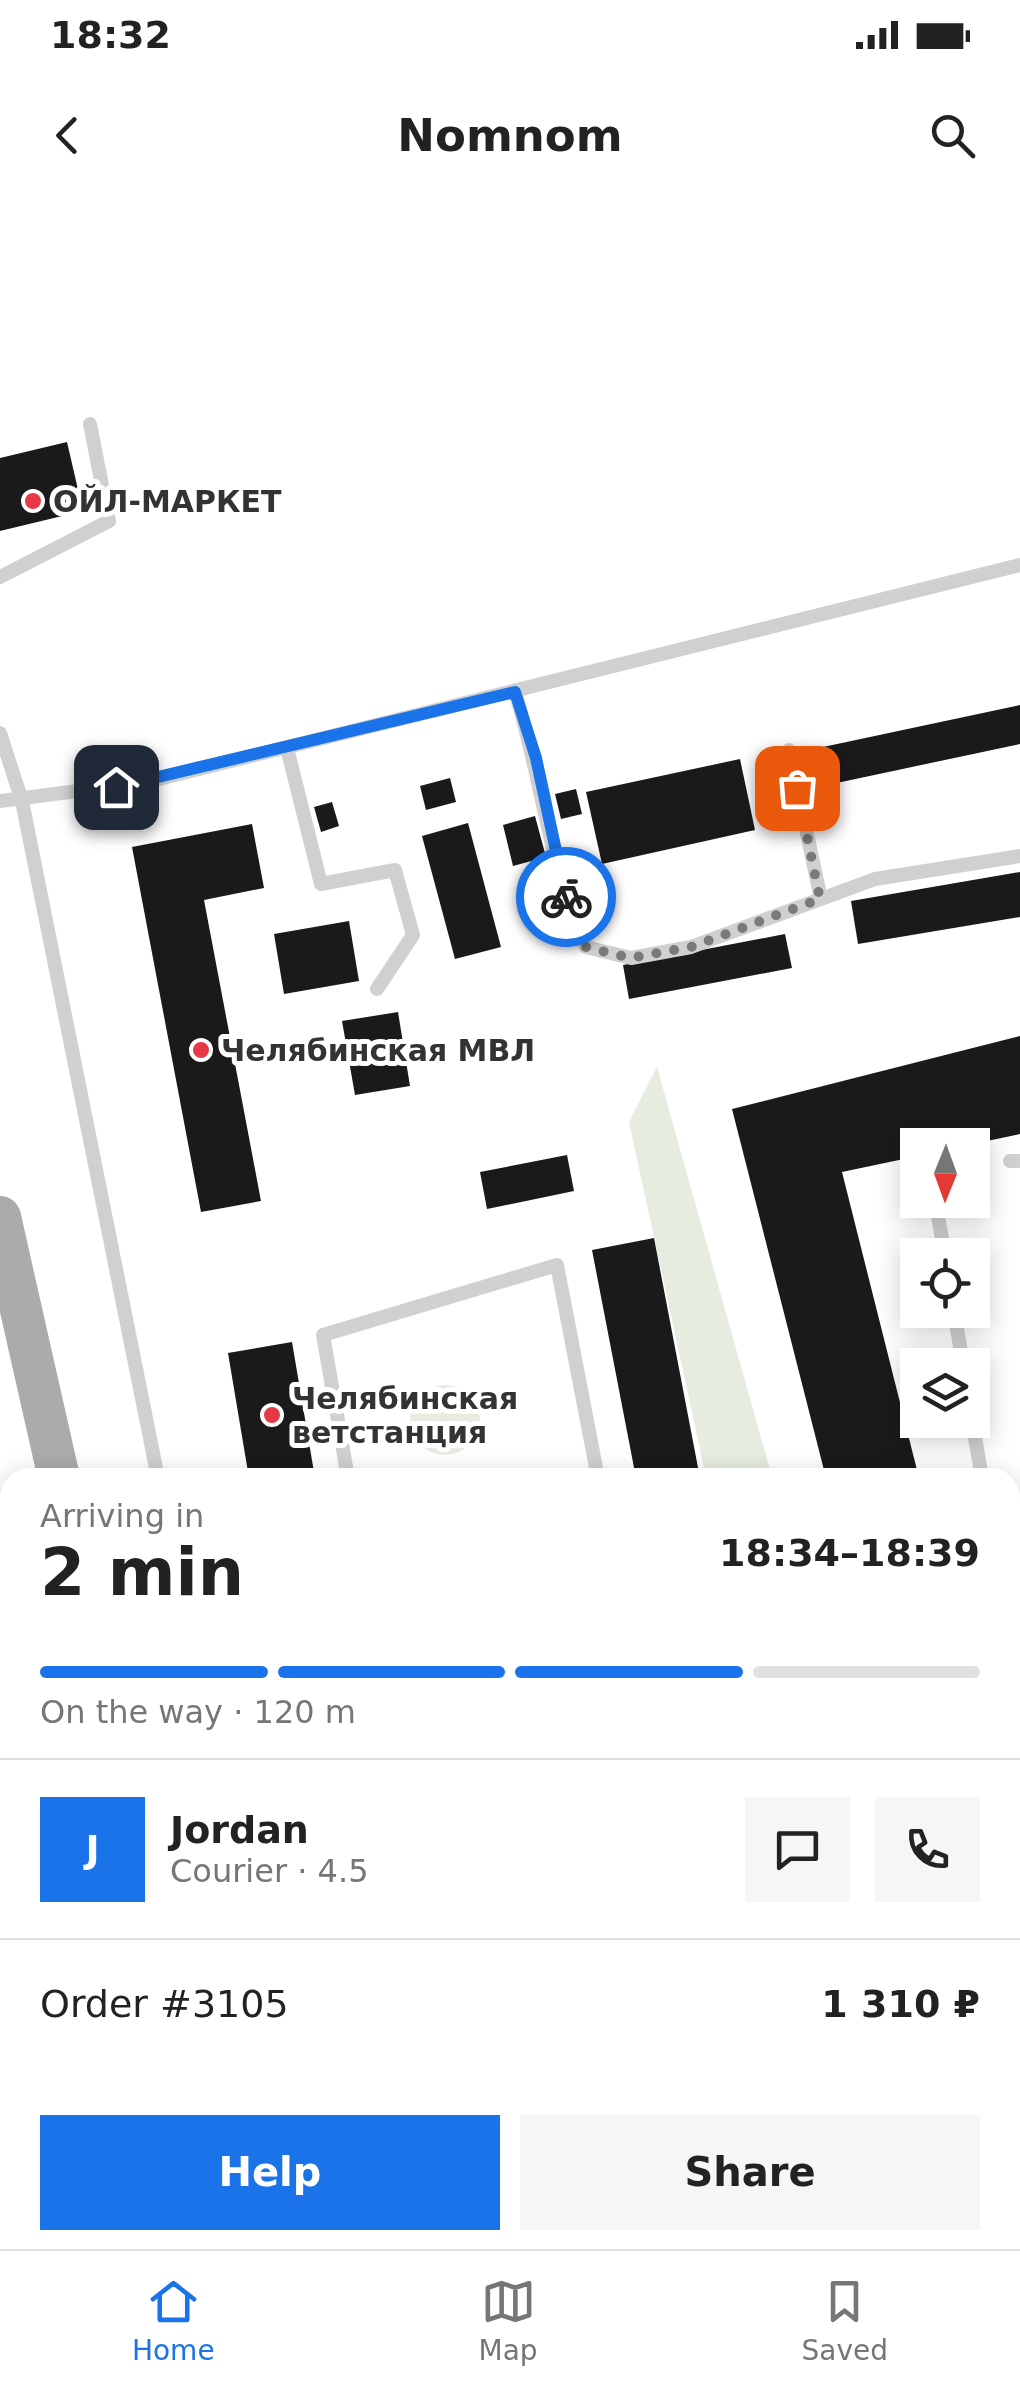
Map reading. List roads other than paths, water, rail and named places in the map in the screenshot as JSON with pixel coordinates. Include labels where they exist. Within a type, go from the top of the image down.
[{"type":"main road","points":[[0,1217],[57,1468]]},
{"type":"lane","points":[[0,578],[110,521],[90,424]]},
{"type":"lane","points":[[0,801],[147,782],[1020,565]]},
{"type":"lane","points":[[515,692],[536,758],[570,913],[586,947],[630,958],[691,947],[875,878],[1020,856]]},
{"type":"lane","points":[[0,733],[22,801],[156,1468]]},
{"type":"lane","points":[[287,748],[321,884],[395,870],[413,935],[377,989]]},
{"type":"lane","points":[[789,750],[820,899]]},
{"type":"lane","points":[[346,1468],[323,1334],[557,1266],[596,1468]]},
{"type":"lane","points":[[975,1438],[980,1468]]},
{"type":"place","name":"ОЙЛ-МАРКЕТ","points":[[33,501]]},
{"type":"place","name":"Челябинская МВЛ","points":[[201,1050]]},
{"type":"place","name":"Челябинская ветстанция","points":[[272,1415]]}]
